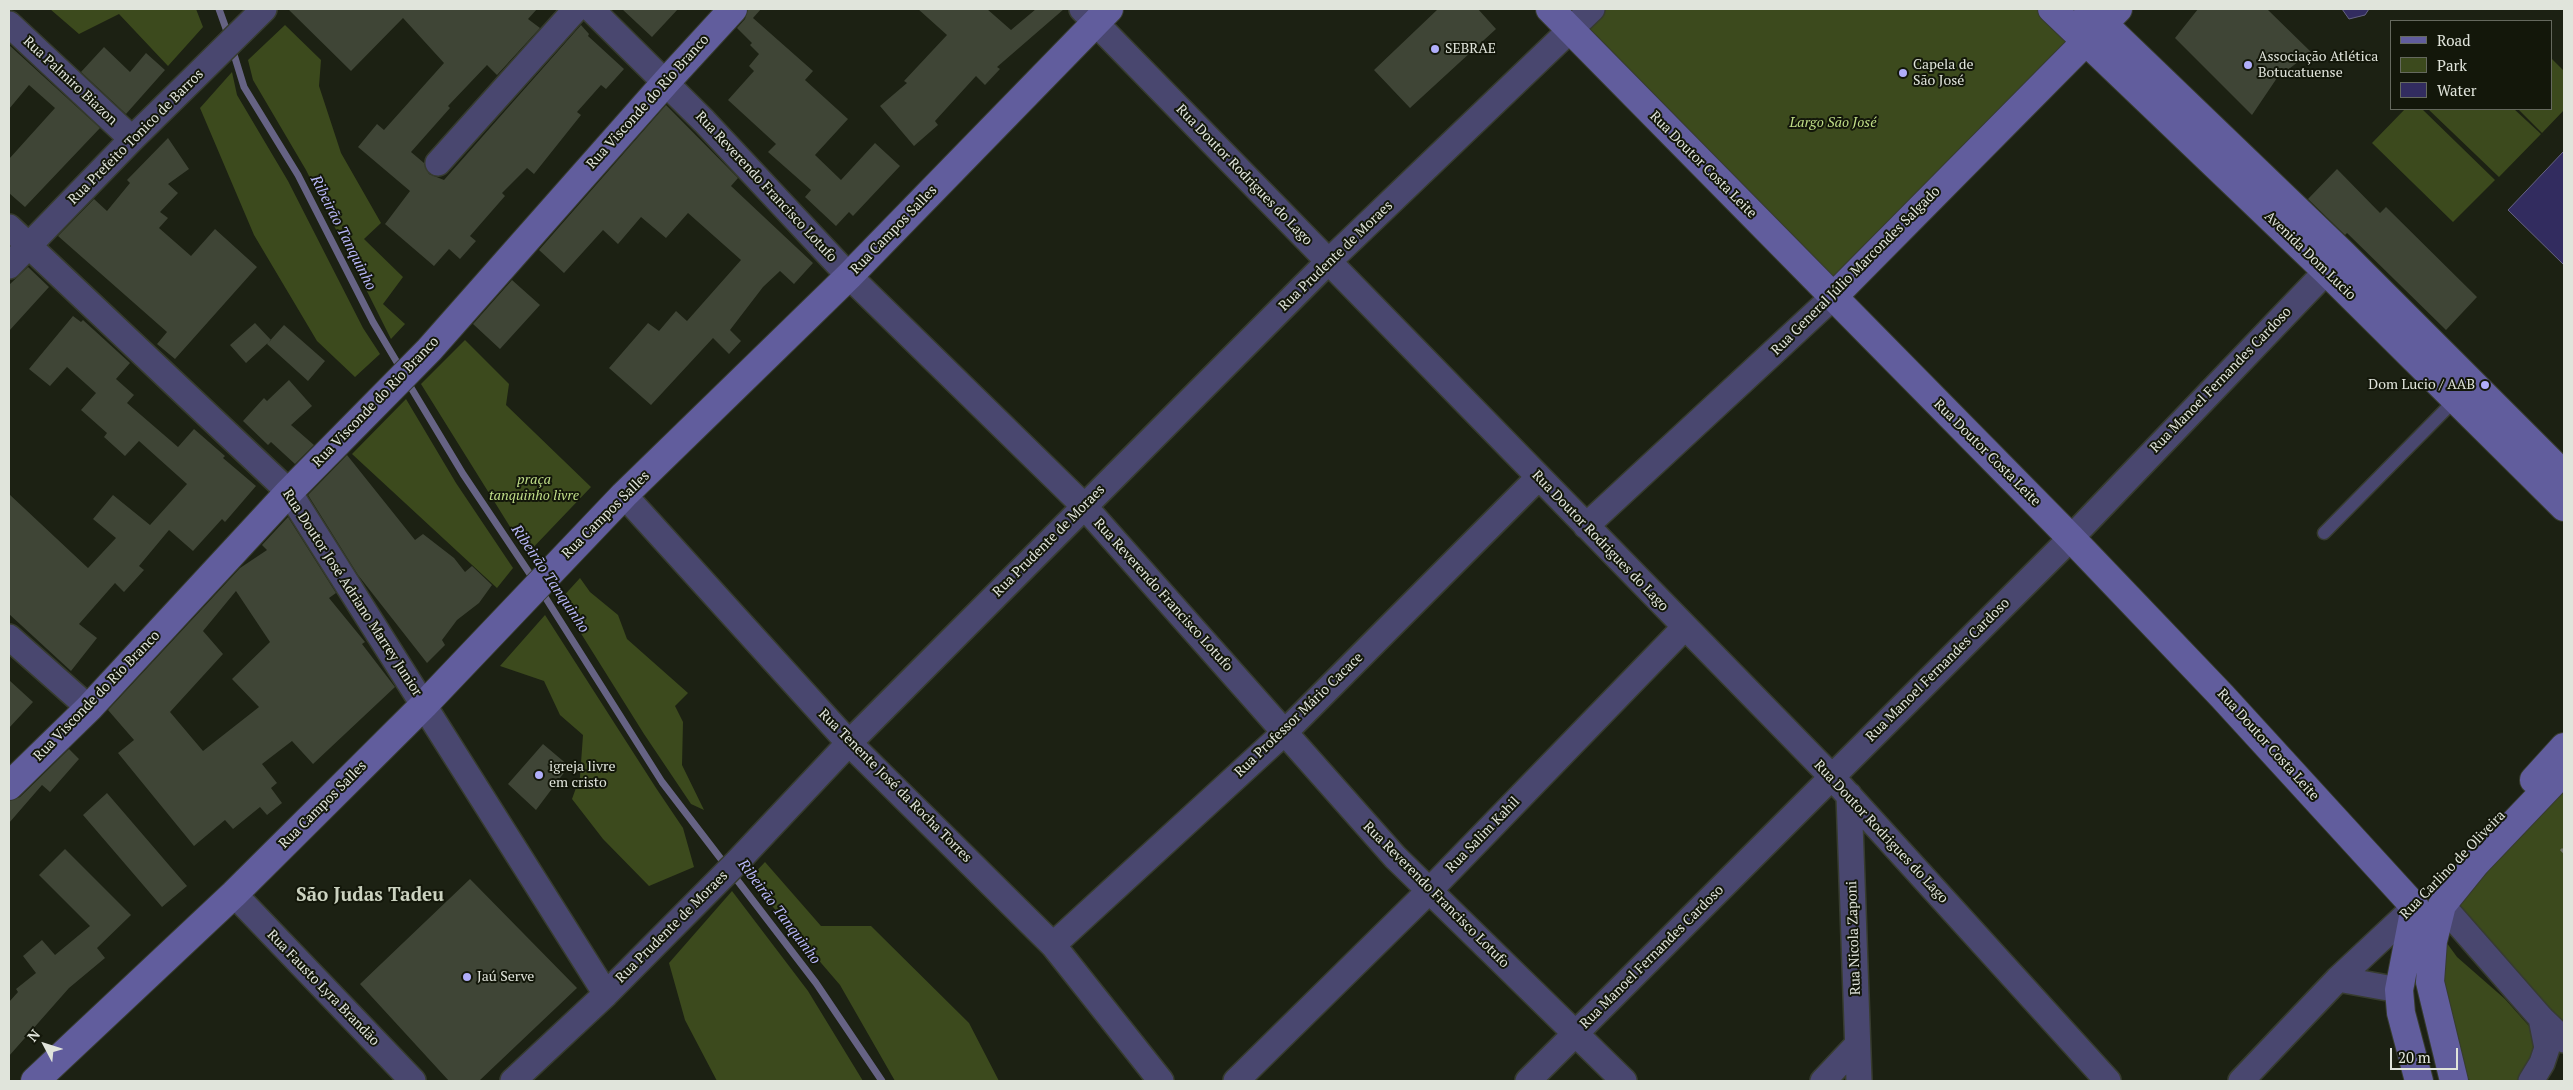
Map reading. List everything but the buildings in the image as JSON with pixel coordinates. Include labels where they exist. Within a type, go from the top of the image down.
[{"type":"street","points":[[438,163],[576,9]]},
{"type":"street","name":"Rua Reverendo Francisco Lotufo","points":[[590,9],[666,82],[849,276],[1084,506],[1395,857],[1624,1081]]},
{"type":"street","name":"Rua Visconde do Rio Branco","points":[[9,786],[90,708],[289,492],[429,350],[733,9]]},
{"type":"street","name":"Rua Doutor Costa Leite","points":[[1550,9],[2070,538],[2222,696],[2415,907]]},
{"type":"street","name":"Rua Prudente de Moraes","points":[[513,1081],[606,994],[737,862],[849,743],[1328,262],[1592,9]]},
{"type":"street","name":"Avenida Dom Lucio","points":[[2052,9],[2099,21],[2334,262],[2564,476]]},
{"type":"street","name":"Rua Prefeito Tonico de Barros","points":[[9,266],[27,245],[132,139],[260,13]]},
{"type":"street","name":"Rua Doutor Rodrigues do Lago","points":[[1096,13],[1328,262],[1840,786],[2108,1081]]},
{"type":"street","name":"Rua Campos Salles","points":[[35,1081],[234,894],[424,705],[624,496],[849,276],[1096,13]]},
{"type":"street","name":"Rua General Júlio Marcondes Salgado","points":[[1586,526],[1833,298],[2099,21]]},
{"type":"street","name":"Rua Palmiro Biazon","points":[[9,24],[132,139]]},
{"type":"street","name":"Rua Doutor José Adriano Marrey Junior","points":[[9,227],[289,492],[606,994]]},
{"type":"street","name":"Avenida Dom Lucio","points":[[2334,262],[2455,400],[2564,507]]},
{"type":"street","name":"Rua Manoel Fernandes Cardoso","points":[[1528,1081],[1840,786],[2070,538],[2334,262]]},
{"type":"street","name":"Rua Professor Mário Cacace","points":[[1053,945],[1284,732],[1538,478]]},
{"type":"street","name":"Rua Tenente José da Rocha Torres","points":[[624,496],[849,743],[1053,945],[1161,1081]]},
{"type":"street","name":"Rua Salim Kahil","points":[[1236,1081],[1430,891],[1684,628]]},
{"type":"street","points":[[9,637],[90,708]]},
{"type":"street","name":"Rua Carlino de Oliveira","points":[[2241,1081],[2338,979],[2415,907],[2564,747]]},
{"type":"street","name":"Rua Carlino de Oliveira","points":[[2442,905],[2476,863],[2564,771]]},
{"type":"street","name":"Rua Nicola Zaponi","points":[[1840,786],[1859,1081]]},
{"type":"street","name":"Rua Fausto Lyra Brandão","points":[[234,894],[413,1081]]},
{"type":"street","points":[[2442,905],[2541,1018],[2564,1040]]},
{"type":"street","points":[[2442,905],[2433,941],[2430,982],[2454,1081]]},
{"type":"street","points":[[2415,907],[2399,990],[2401,1013],[2419,1081]]},
{"type":"street","points":[[2338,979],[2399,990]]},
{"type":"street","points":[[2531,1081],[2542,1063],[2547,1048],[2541,1018]]},
{"type":"street","points":[[1823,1081],[1857,1045]]},
{"type":"lane","points":[[2324,533],[2455,400]]},
{"type":"green space","points":[[50,9],[196,9],[203,27],[168,66],[119,14],[79,34]]},
{"type":"green space","name":"Largo São José","points":[[1604,9],[2041,9],[2072,40],[1836,283],[1578,35]]},
{"type":"green space","points":[[285,25],[321,60],[319,86],[341,153],[381,223],[364,239],[403,277],[383,304],[405,324],[391,339],[306,170],[253,80],[248,60]]},
{"type":"green space","points":[[2553,60],[2564,71],[2564,110],[2542,133],[2519,110],[2553,110]]},
{"type":"green space","points":[[232,72],[237,95],[288,181],[363,328],[380,354],[355,377],[317,341],[254,235],[200,108]]},
{"type":"green space","points":[[2404,110],[2423,110],[2495,180],[2453,222],[2372,143]]},
{"type":"green space","points":[[2429,110],[2515,110],[2541,134],[2499,177]]},
{"type":"green space","name":"praça tanquinho livre","points":[[465,340],[509,384],[506,405],[591,487],[527,554],[421,384]]},
{"type":"green space","points":[[406,399],[456,483],[513,568],[497,588],[352,454]]},
{"type":"green space","points":[[580,578],[590,592],[618,615],[627,639],[688,693],[675,706],[683,722],[682,765],[704,810],[691,804],[644,734],[560,600]]},
{"type":"green space","points":[[545,615],[683,828],[694,867],[649,886],[603,839],[572,799],[580,777],[583,735],[560,715],[544,681],[500,666]]},
{"type":"green space","points":[[2564,778],[2564,1022],[2456,912],[2457,887]]},
{"type":"green space","points":[[765,862],[821,926],[871,926],[969,1023],[999,1081],[895,1081],[840,985],[749,879]]},
{"type":"green space","points":[[732,891],[808,991],[863,1081],[717,1081],[685,1020],[669,963]]},
{"type":"green space","points":[[2441,935],[2457,957],[2505,999],[2529,1026],[2536,1050],[2527,1081],[2471,1081],[2463,1075],[2437,981]]},
{"type":"water","points":[[2342,9],[2369,9],[2365,15],[2349,19]]},
{"type":"water","points":[[2564,151],[2564,265],[2508,210]]},
{"type":"waterway","name":"Ribeirão Tanquinho","points":[[219,9],[229,37]]},
{"type":"waterway","name":"Ribeirão Tanquinho","points":[[232,48],[244,87],[298,175],[373,322],[401,369]]},
{"type":"waterway","name":"Ribeirão Tanquinho","points":[[407,381],[463,474],[534,580]]},
{"type":"waterway","name":"Ribeirão Tanquinho","points":[[540,589],[662,782],[816,983],[882,1081]]},
{"type":"place","name":"SEBRAE","points":[[1435,49]]},
{"type":"place","name":"Associação Atlética Botucatuense","points":[[2248,65]]},
{"type":"place","name":"Capela de São José","points":[[1903,73]]},
{"type":"place","name":"Dom Lucio / AAB","points":[[2485,385]]},
{"type":"place","name":"igreja livre em cristo","points":[[539,775]]},
{"type":"place","name":"Jaú Serve","points":[[467,977]]},
{"type":"district","name":"São Judas Tadeu","points":[[370,896]]}]
